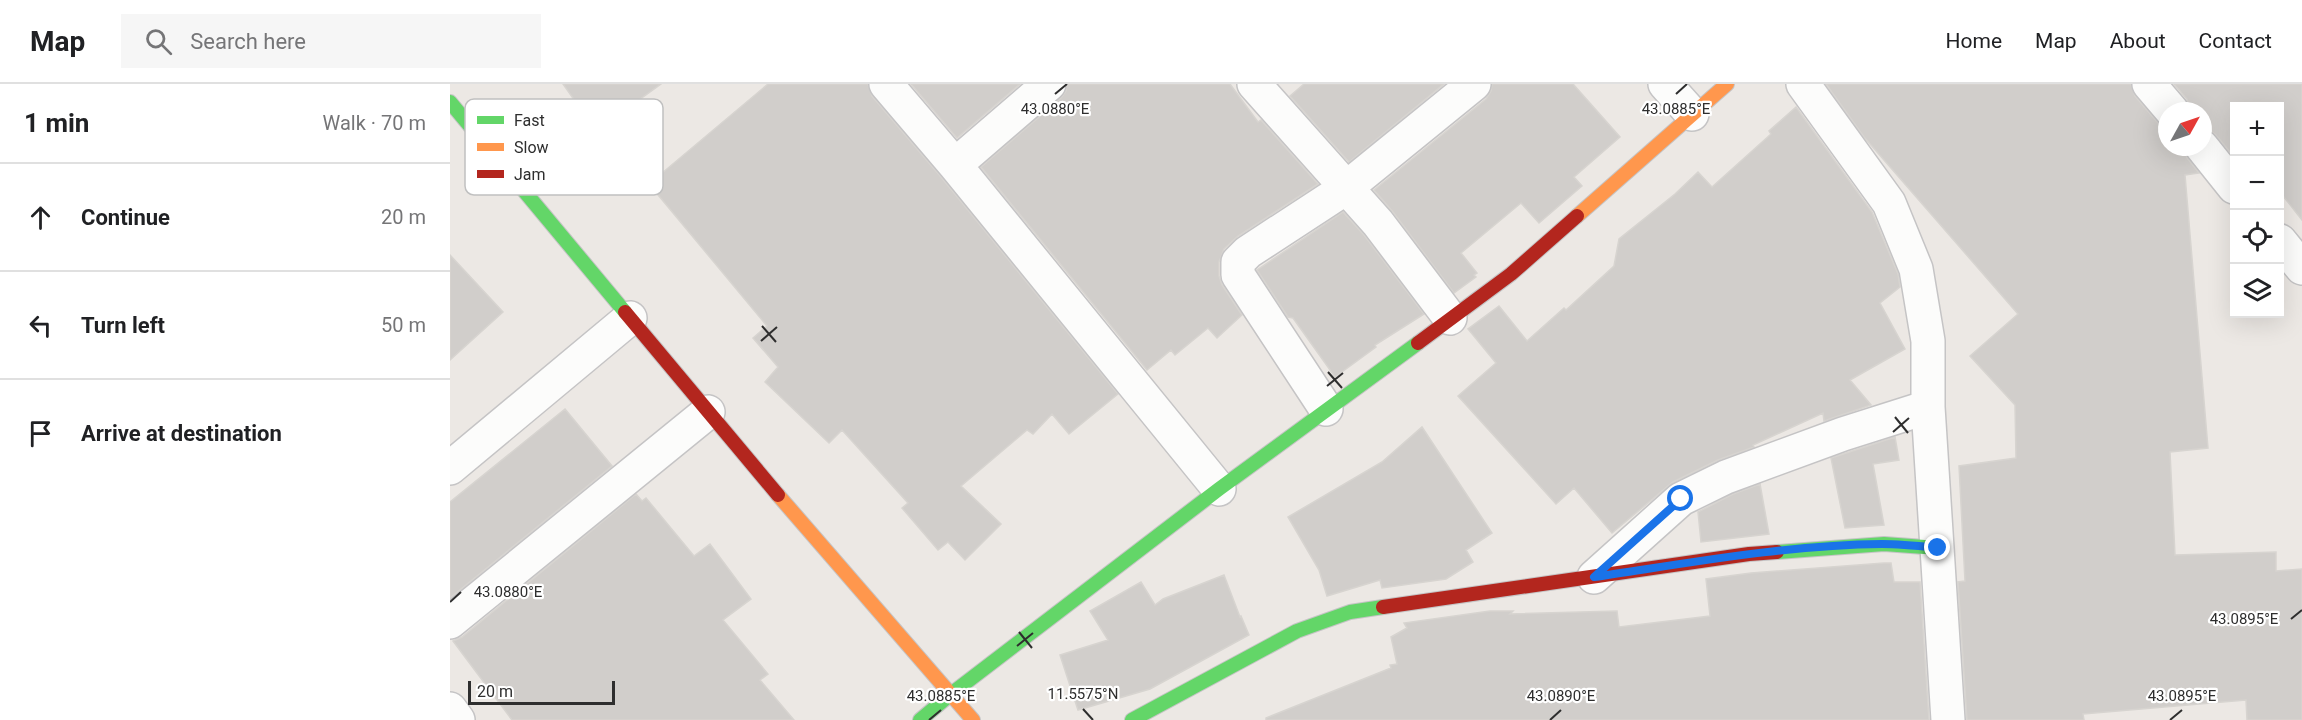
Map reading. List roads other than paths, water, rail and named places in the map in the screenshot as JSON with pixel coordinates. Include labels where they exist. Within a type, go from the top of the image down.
[{"type":"street","points":[[886,84],[956,165],[1219,489]]},
{"type":"street","points":[[956,165],[1049,84]]},
{"type":"street","points":[[1254,84],[1378,223],[1450,318]]},
{"type":"street","points":[[1326,409],[1238,276],[1238,262],[1248,252],[1346,188],[1474,84]]},
{"type":"street","points":[[1665,84],[1692,114]]},
{"type":"street","points":[[920,720],[1219,489],[1510,274],[1727,84]]},
{"type":"street","points":[[1803,84],[1889,203],[1916,269],[1928,341],[1928,407],[1948,720]]},
{"type":"street","points":[[2149,84],[2164,102]]},
{"type":"street","points":[[450,102],[465,120]]},
{"type":"street","points":[[2209,156],[2230,181]]},
{"type":"street","points":[[528,195],[811,534],[973,720]]},
{"type":"street","points":[[2284,246],[2302,268]]},
{"type":"street","points":[[450,468],[630,318]]},
{"type":"street","points":[[1594,577],[1681,499],[1726,477],[1843,434],[1928,407]]},
{"type":"street","points":[[450,622],[708,412]]},
{"type":"street","points":[[1132,720],[1297,631],[1350,612],[1749,554],[1884,544],[1938,548]]},
{"type":"street","points":[[450,709],[458,720]]}]
